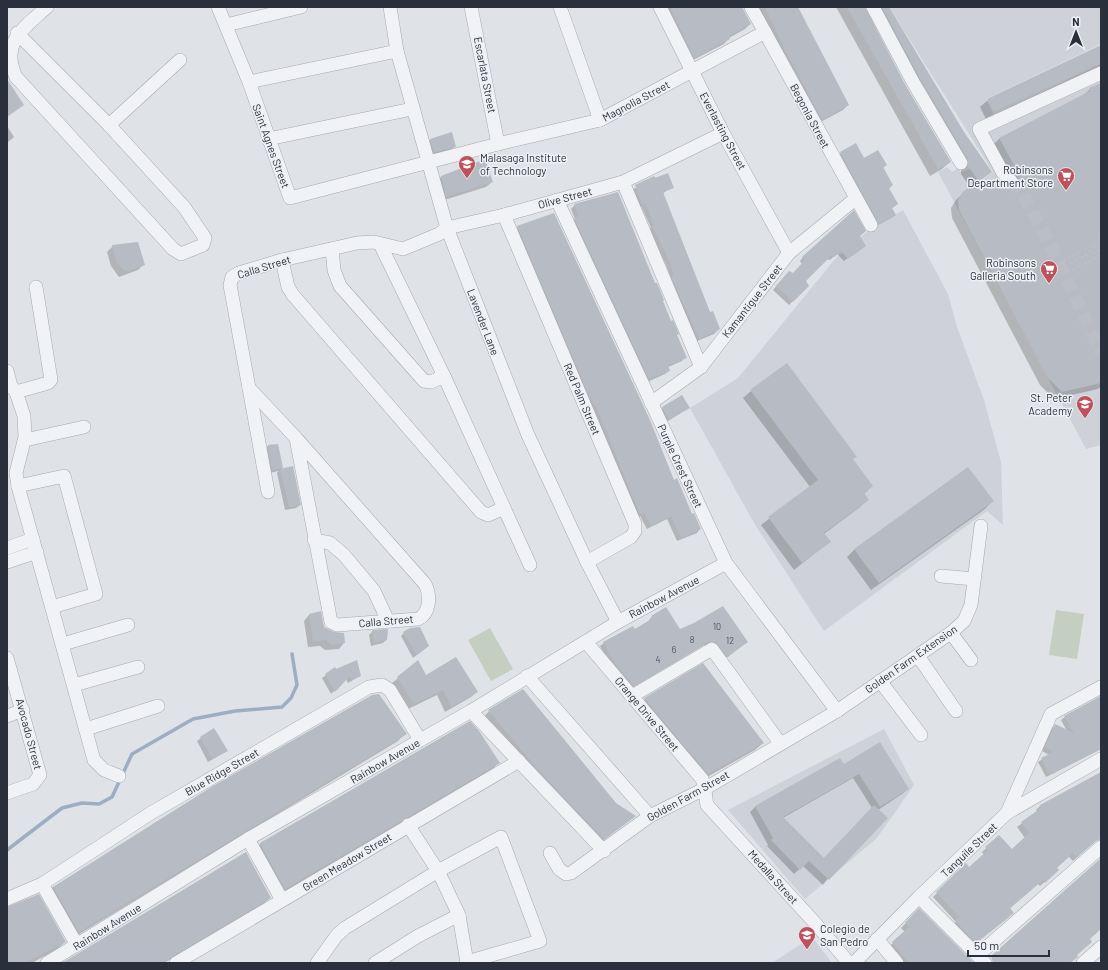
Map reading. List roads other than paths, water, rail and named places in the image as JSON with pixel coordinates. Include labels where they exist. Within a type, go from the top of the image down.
[{"type":"street","points":[[17,33],[109,125],[184,207],[205,238],[203,245],[181,254],[173,249],[16,77],[11,66],[9,54],[17,33],[47,7]]},
{"type":"street","name":"Saint Agnes Street","points":[[218,7],[249,82],[290,198],[428,163]]},
{"type":"street","points":[[226,25],[301,7]]},
{"type":"street","name":"Lavender Lane","points":[[390,7],[397,51],[412,109],[447,228],[528,435],[587,562],[618,622]]},
{"type":"street","name":"Escarlata Street","points":[[471,7],[498,144]]},
{"type":"street","points":[[560,7],[600,120]]},
{"type":"street","name":"Everlasting Street","points":[[660,7],[723,133],[790,253]]},
{"type":"street","name":"Begonia Street","points":[[751,7],[855,199],[871,225]]},
{"type":"street","points":[[873,7],[913,82],[961,163]]},
{"type":"street","name":"Magnolia Street","points":[[428,163],[498,144],[600,120],[764,32]]},
{"type":"street","points":[[249,82],[397,51]]},
{"type":"street","points":[[109,125],[180,60]]},
{"type":"street","points":[[1011,181],[1003,173],[979,129],[1101,73]]},
{"type":"street","points":[[268,139],[412,109]]},
{"type":"street","name":"Olive Street","points":[[403,249],[439,234],[447,228],[504,215],[624,182],[723,133]]},
{"type":"street","points":[[624,182],[702,367]]},
{"type":"street","name":"Kamantigue Street","points":[[651,403],[702,367],[790,253],[855,199]]},
{"type":"street","name":"Purple Crest Street","points":[[557,200],[726,563],[837,711]]},
{"type":"street","name":"Red Palm Street","points":[[504,215],[635,524],[635,531],[630,537],[587,562]]},
{"type":"street","name":"Calla Street","points":[[296,438],[314,540],[330,618],[333,624],[337,626],[423,617],[427,612],[428,589],[296,438],[249,388],[230,280],[239,273],[282,260],[361,242],[403,249]]},
{"type":"street","points":[[380,244],[444,376],[530,565]]},
{"type":"street","points":[[332,249],[334,270],[340,286],[385,338],[425,382],[430,382],[444,376]]},
{"type":"street","points":[[282,260],[288,287],[293,295],[481,512],[488,515],[504,508]]},
{"type":"street","points":[[16,392],[51,380],[36,287]]},
{"type":"street","points":[[7,371],[11,386],[16,392],[24,416],[25,440],[16,473],[18,486],[94,760],[104,770],[119,776]]},
{"type":"street","points":[[249,388],[268,492]]},
{"type":"street","points":[[25,440],[84,427]]},
{"type":"street","points":[[18,486],[64,476],[96,594],[52,607]]},
{"type":"street","name":"Golden Farm Extension","points":[[837,711],[951,633],[964,621],[971,605],[981,526]]},
{"type":"street","points":[[7,548],[33,539]]},
{"type":"street","points":[[314,540],[330,543],[344,555],[374,590],[388,621]]},
{"type":"street","points":[[7,562],[37,552]]},
{"type":"street","name":"Rainbow Avenue","points":[[47,963],[248,839],[471,711],[618,622],[726,563]]},
{"type":"street","points":[[941,576],[974,579]]},
{"type":"street","points":[[63,644],[128,625]]},
{"type":"street","points":[[951,633],[970,660]]},
{"type":"street","name":"Orange Drive Street","points":[[586,642],[702,779],[706,788]]},
{"type":"street","points":[[632,696],[712,649],[780,744]]},
{"type":"street","points":[[918,656],[956,711]]},
{"type":"street","name":"Avocado Street","points":[[7,658],[23,710],[40,775],[33,784],[7,793]]},
{"type":"street","points":[[74,686],[138,667]]},
{"type":"street","points":[[527,676],[650,816]]},
{"type":"street","points":[[880,682],[921,735]]},
{"type":"street","name":"Blue Ridge Street","points":[[7,899],[42,884],[151,813],[369,687],[382,685],[390,690],[420,740]]},
{"type":"street","points":[[1007,813],[1048,719],[1052,714],[1101,687]]},
{"type":"street","points":[[86,729],[158,706]]},
{"type":"street","points":[[7,716],[23,710]]},
{"type":"street","points":[[471,711],[604,851]]},
{"type":"street","name":"Golden Farm Street","points":[[550,853],[559,869],[566,874],[604,851],[650,816],[706,788],[837,711]]},
{"type":"street","name":"Tanguile Street","points":[[854,963],[919,897],[1007,813],[1101,759]]},
{"type":"street","name":"Green Meadow Street","points":[[176,963],[519,761]]},
{"type":"street","name":"Medalla Street","points":[[706,788],[705,798],[707,804],[815,923],[848,963]]},
{"type":"street","points":[[317,963],[337,935],[345,928],[438,871],[501,837],[540,941],[467,963],[459,915],[438,871],[408,825]]},
{"type":"street","points":[[248,839],[282,900]]},
{"type":"street","points":[[919,897],[982,959],[1101,847]]},
{"type":"street","points":[[42,884],[77,945]]},
{"type":"street","points":[[375,963],[418,936],[459,915]]},
{"type":"street","points":[[877,939],[897,963]]},
{"type":"street","points":[[1083,963],[1101,947]]},
{"type":"waterway","points":[[7,850],[62,808],[82,803],[99,804],[112,797],[132,754],[193,719],[235,711],[282,707],[291,698],[297,685],[292,654]]},
{"type":"tunnel","points":[[1011,181],[1021,191],[1054,252],[1101,352]]},
{"type":"place","name":"Malasaga Institute of Technology","points":[[467,179]]},
{"type":"place","name":"Robinsons Department Store","points":[[1066,191]]},
{"type":"place","name":"Robinsons Galleria South","points":[[1049,284]]},
{"type":"place","name":"St. Peter Academy","points":[[1085,419]]},
{"type":"place","name":"Colegio de San Pedro","points":[[807,950]]}]
